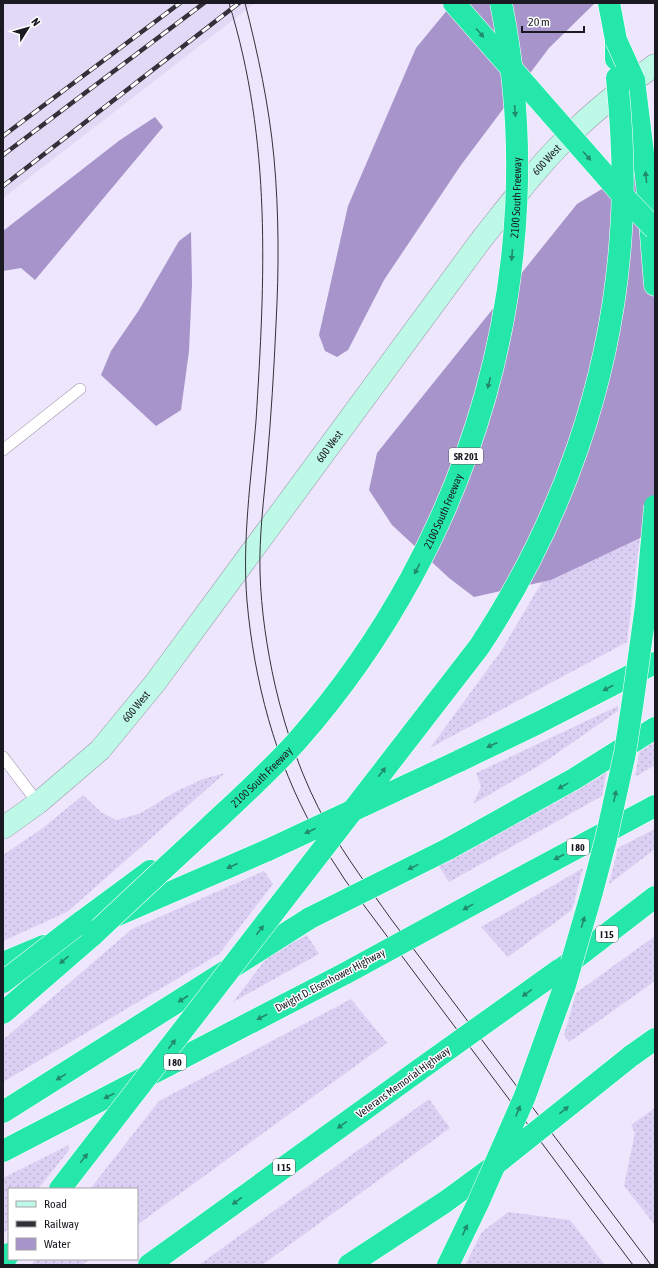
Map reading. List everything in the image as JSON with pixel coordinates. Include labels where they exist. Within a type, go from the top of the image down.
[{"type":"highway","points":[[454,3],[626,199],[655,229]]},
{"type":"highway","name":"2100 South Freeway","points":[[207,829],[255,784],[296,742],[362,659],[400,600],[420,562],[438,527],[464,461],[482,408],[492,372],[512,256],[516,195],[516,123],[507,37],[501,3]]},
{"type":"highway","points":[[61,1188],[479,646],[502,612],[558,502],[593,397],[612,314],[621,232],[623,186],[616,40],[609,3]]},
{"type":"highway","points":[[616,40],[634,80],[647,185],[655,285]]},
{"type":"highway","points":[[448,1265],[478,1203],[525,1096],[565,985],[592,892],[606,840],[625,753],[646,606],[655,506]]},
{"type":"highway","points":[[3,963],[268,850],[538,723],[655,663]]},
{"type":"highway","points":[[3,1112],[310,918],[448,849],[574,779],[655,728]]},
{"type":"highway","name":"Dwight D. Eisenhower Highway","points":[[3,1151],[346,973],[655,806]]},
{"type":"highway","points":[[3,982],[207,829]]},
{"type":"highway","points":[[3,1013],[93,935],[207,829]]},
{"type":"highway","name":"Veterans Memorial Highway","points":[[149,1265],[559,970],[655,897]]},
{"type":"highway","points":[[349,1265],[445,1202],[490,1169],[631,1056],[655,1039]]},
{"type":"highway","points":[[368,1265],[445,1202]]},
{"type":"street","name":"600 West","points":[[3,828],[38,803],[100,750],[155,683],[482,240],[535,173],[568,137],[615,94],[655,65]]},
{"type":"lane","points":[[3,450],[80,389]]},
{"type":"lane","points":[[3,757],[38,803]]},
{"type":"shaded area","points":[[3,3],[255,3],[3,198]]},
{"type":"shaded area","points":[[640,537],[627,642],[430,748],[501,651],[542,582],[551,580]]},
{"type":"shaded area","points":[[618,706],[618,711],[540,765],[475,803],[474,802],[481,787],[476,773]]},
{"type":"shaded area","points":[[655,729],[655,765],[635,777],[642,737]]},
{"type":"shaded area","points":[[609,757],[602,796],[449,882],[435,860]]},
{"type":"shaded area","points":[[225,773],[67,912],[3,941],[3,855],[43,828],[83,795],[102,813],[117,820],[141,813],[175,792],[203,779]]},
{"type":"shaded area","points":[[655,829],[655,849],[609,884],[618,848]]},
{"type":"shaded area","points":[[583,868],[572,910],[508,957],[481,927]]},
{"type":"shaded area","points":[[264,871],[273,884],[219,954],[3,1082],[3,1040],[132,929]]},
{"type":"shaded area","points":[[307,935],[319,954],[233,1002],[269,955]]},
{"type":"shaded area","points":[[655,936],[655,981],[569,1042],[564,1035],[576,993]]},
{"type":"shaded area","points":[[351,999],[387,1043],[138,1224],[138,1188],[91,1188],[159,1101]]},
{"type":"shaded area","points":[[429,1099],[450,1128],[262,1265],[199,1265]]},
{"type":"shaded area","points":[[655,1108],[655,1225],[624,1186],[635,1133],[631,1125]]},
{"type":"shaded area","points":[[69,1145],[69,1150],[39,1188],[8,1188],[8,1228],[3,1235],[3,1178]]},
{"type":"shaded area","points":[[508,1212],[570,1220],[605,1265],[465,1265],[482,1232]]},
{"type":"shaded area","points":[[35,1260],[89,1260],[82,1265],[31,1265]]},
{"type":"water","points":[[453,3],[595,3],[549,48],[461,165],[384,280],[348,350],[337,357],[325,351],[319,335],[348,206],[416,48]]},
{"type":"water","points":[[155,117],[163,127],[35,280],[21,268],[3,271],[3,231],[120,140]]},
{"type":"water","points":[[655,157],[655,531],[551,580],[474,597],[449,578],[392,525],[369,490],[377,453],[577,204]]},
{"type":"water","points":[[191,232],[192,284],[189,351],[181,410],[156,426],[101,375],[111,351],[139,310],[179,241]]},
{"type":"tram line","points":[[229,3],[243,55],[253,107],[259,159],[262,210],[262,315],[256,421],[246,533],[246,578],[250,631],[268,719],[288,776],[300,804],[321,843],[345,880],[633,1265]]},
{"type":"tram line","points":[[245,3],[259,60],[266,99],[276,179],[278,220],[277,303],[260,558],[263,615],[269,658],[279,703],[290,739],[318,808],[334,836],[358,872],[391,919],[651,1265]]},
{"type":"railway","points":[[3,136],[180,3]]},
{"type":"railway","points":[[3,155],[204,3]]},
{"type":"railway","points":[[3,186],[239,3]]}]
